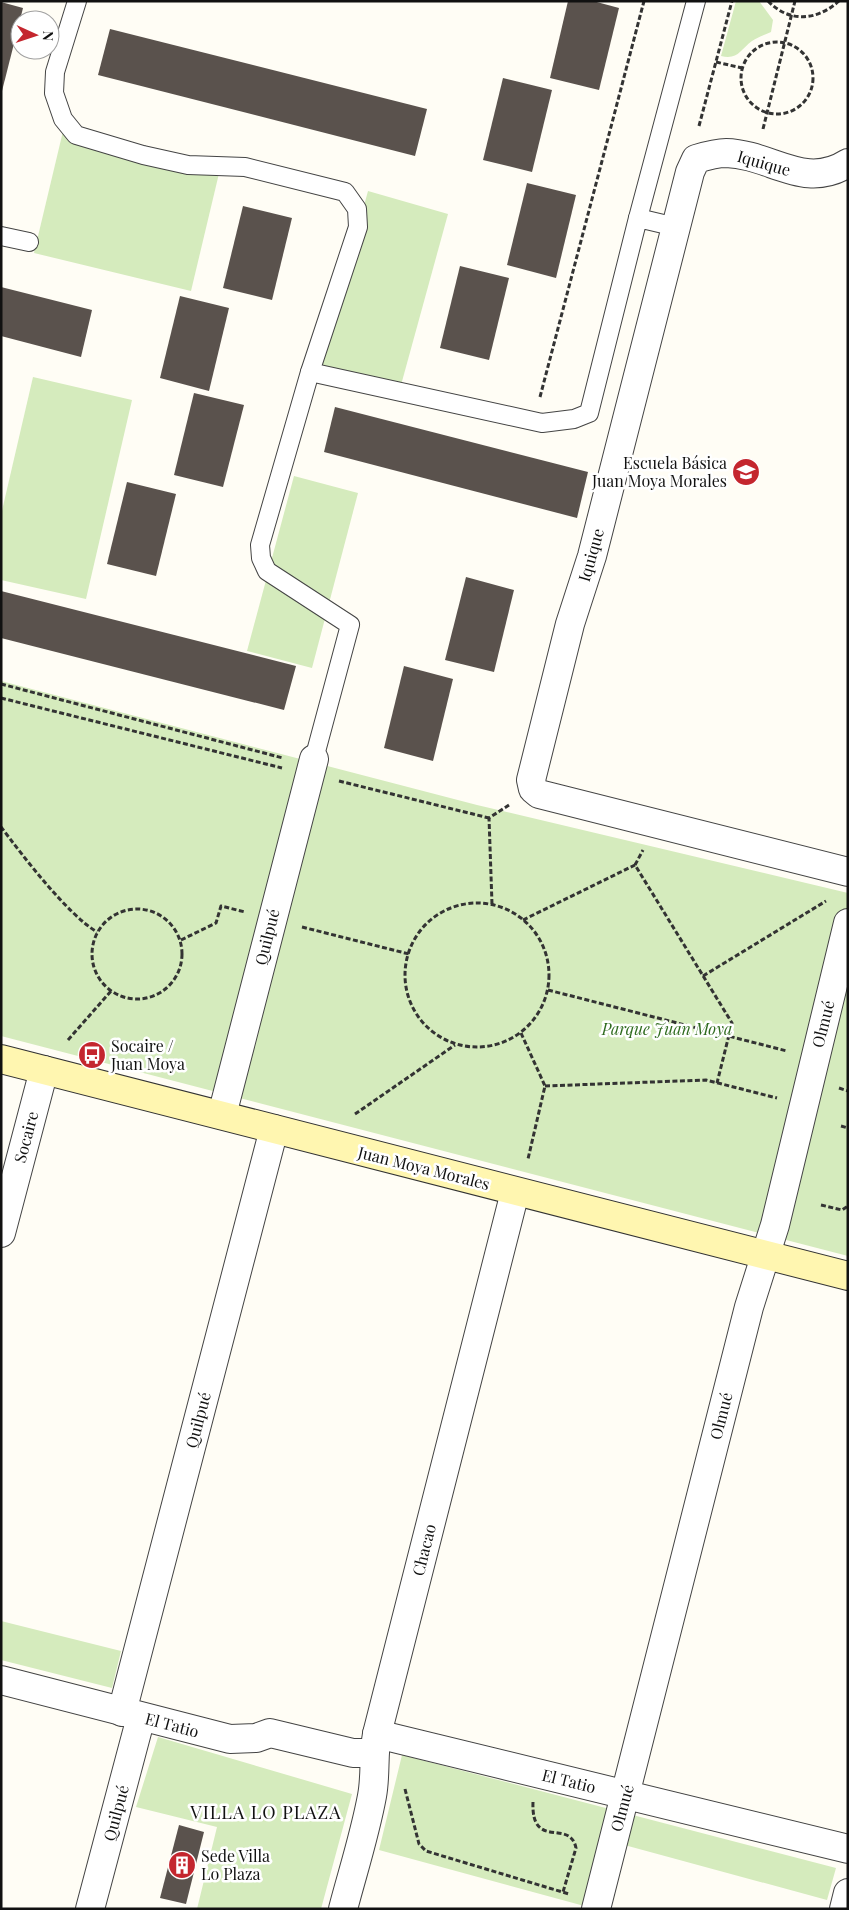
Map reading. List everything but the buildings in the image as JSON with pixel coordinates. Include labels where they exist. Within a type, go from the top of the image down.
[{"type":"street","name":"Iquique","points":[[533,789],[531,780],[570,624],[595,547],[690,172],[696,159],[726,153],[756,159],[797,173],[812,174],[835,172],[848,163]]},
{"type":"street","name":"Quilpué","points":[[222,1116],[312,767]]},
{"type":"street","points":[[533,789],[539,794],[848,872]]},
{"type":"street","name":"Olmué","points":[[597,1905],[749,1307],[779,1210],[848,923]]},
{"type":"street","name":"Juan Moya Morales","points":[[1,1058],[515,1192],[848,1276]]},
{"type":"street","name":"Socaire","points":[[1,1233],[44,1070]]},
{"type":"street","name":"Quilpué","points":[[90,1909],[132,1714],[274,1129]]},
{"type":"street","name":"Chacao","points":[[343,1909],[372,1797],[375,1744],[515,1192]]},
{"type":"street","name":"El Tatio","points":[[1,1680],[230,1739],[256,1738],[270,1733],[352,1753],[375,1744],[534,1772],[848,1849]]},
{"type":"street","points":[[844,1909],[848,1893]]},
{"type":"lane","points":[[78,1],[54,72],[54,93],[63,119],[76,135],[143,156],[188,165],[245,166],[345,192],[357,209],[358,227],[310,372],[260,545],[261,558],[267,572],[350,625],[312,767]]},
{"type":"lane","points":[[310,372],[534,421],[574,419],[589,413],[638,218],[696,1]]},
{"type":"lane","points":[[638,218],[676,226]]},
{"type":"lane","points":[[1,236],[29,242]]},
{"type":"path","points":[[534,421],[644,1]]},
{"type":"path","points":[[710,155],[699,126],[732,1]]},
{"type":"path","points":[[768,1],[781,12],[796,18],[813,17],[828,11],[839,1]]},
{"type":"path","points":[[756,159],[795,1]]},
{"type":"path","points":[[771,42],[785,42],[802,52],[809,61],[813,73],[812,84],[808,96],[800,105],[790,111],[778,114],[767,112],[755,106],[746,98],[742,86],[742,68],[750,52],[759,46],[771,42]]},
{"type":"path","points":[[716,62],[742,68]]},
{"type":"path","points":[[1,684],[283,758]]},
{"type":"path","points":[[1,698],[312,767],[489,818],[533,789]]},
{"type":"path","points":[[489,818],[492,904]]},
{"type":"path","points":[[2,829],[42,878],[88,927],[97,932]]},
{"type":"path","points":[[523,920],[636,865],[732,1023],[716,1083]]},
{"type":"path","points":[[703,976],[828,899]]},
{"type":"path","points":[[472,903],[492,904],[512,911],[523,920],[528,923],[543,943],[550,968],[548,990],[542,1010],[530,1025],[498,1046],[478,1048],[456,1045],[440,1038],[424,1025],[413,1008],[406,989],[405,969],[409,954],[420,931],[434,917],[452,907],[472,903]]},
{"type":"path","points":[[181,940],[216,923],[221,906],[409,954]]},
{"type":"path","points":[[134,908],[149,910],[163,916],[174,927],[181,940],[183,955],[180,970],[173,982],[163,992],[150,997],[137,999],[124,997],[111,991],[95,971],[92,958],[97,932],[119,912],[134,908]]},
{"type":"path","points":[[548,990],[789,1051]]},
{"type":"path","points":[[68,1040],[111,991]]},
{"type":"path","points":[[520,1033],[545,1086],[528,1159]]},
{"type":"path","points":[[355,1114],[456,1045]]},
{"type":"path","points":[[545,1086],[706,1080],[777,1098]]},
{"type":"path","points":[[841,1126],[848,1128]]},
{"type":"path","points":[[821,1205],[842,1210],[848,1206]]},
{"type":"path","points":[[375,1744],[401,1774],[419,1844],[426,1851],[563,1892],[597,1905]]},
{"type":"path","points":[[534,1772],[532,1818],[540,1828],[571,1837],[575,1842],[576,1848],[563,1892]]},
{"type":"green space","points":[[736,1],[759,1],[773,20],[771,32],[752,41],[731,57],[721,56]]},
{"type":"green space","points":[[64,127],[221,165],[191,291],[34,253]]},
{"type":"green space","points":[[368,191],[448,214],[398,396],[318,374]]},
{"type":"green space","points":[[33,377],[132,400],[86,599],[1,580],[1,515]]},
{"type":"green space","points":[[294,476],[358,493],[312,668],[247,651]]},
{"type":"green space","name":"Parque Juan Moya","points":[[1,681],[477,805],[848,893],[848,1256],[1,1036]]},
{"type":"green space","points":[[1,1621],[121,1651],[112,1688],[1,1660]]},
{"type":"green space","points":[[158,1737],[352,1794],[321,1909],[197,1909],[217,1827],[136,1807]]},
{"type":"green space","points":[[402,1755],[836,1868],[827,1900],[606,1840],[588,1907],[379,1850]]},
{"type":"place","name":"Escuela Básica Juan Moya Morales","points":[[746,472]]},
{"type":"place","name":"Socaire / Juan Moya","points":[[92,1055]]},
{"type":"place","name":"Sede Villa Lo Plaza","points":[[182,1865]]},
{"type":"district","name":"VILLA LO PLAZA","points":[[266,1813]]}]
